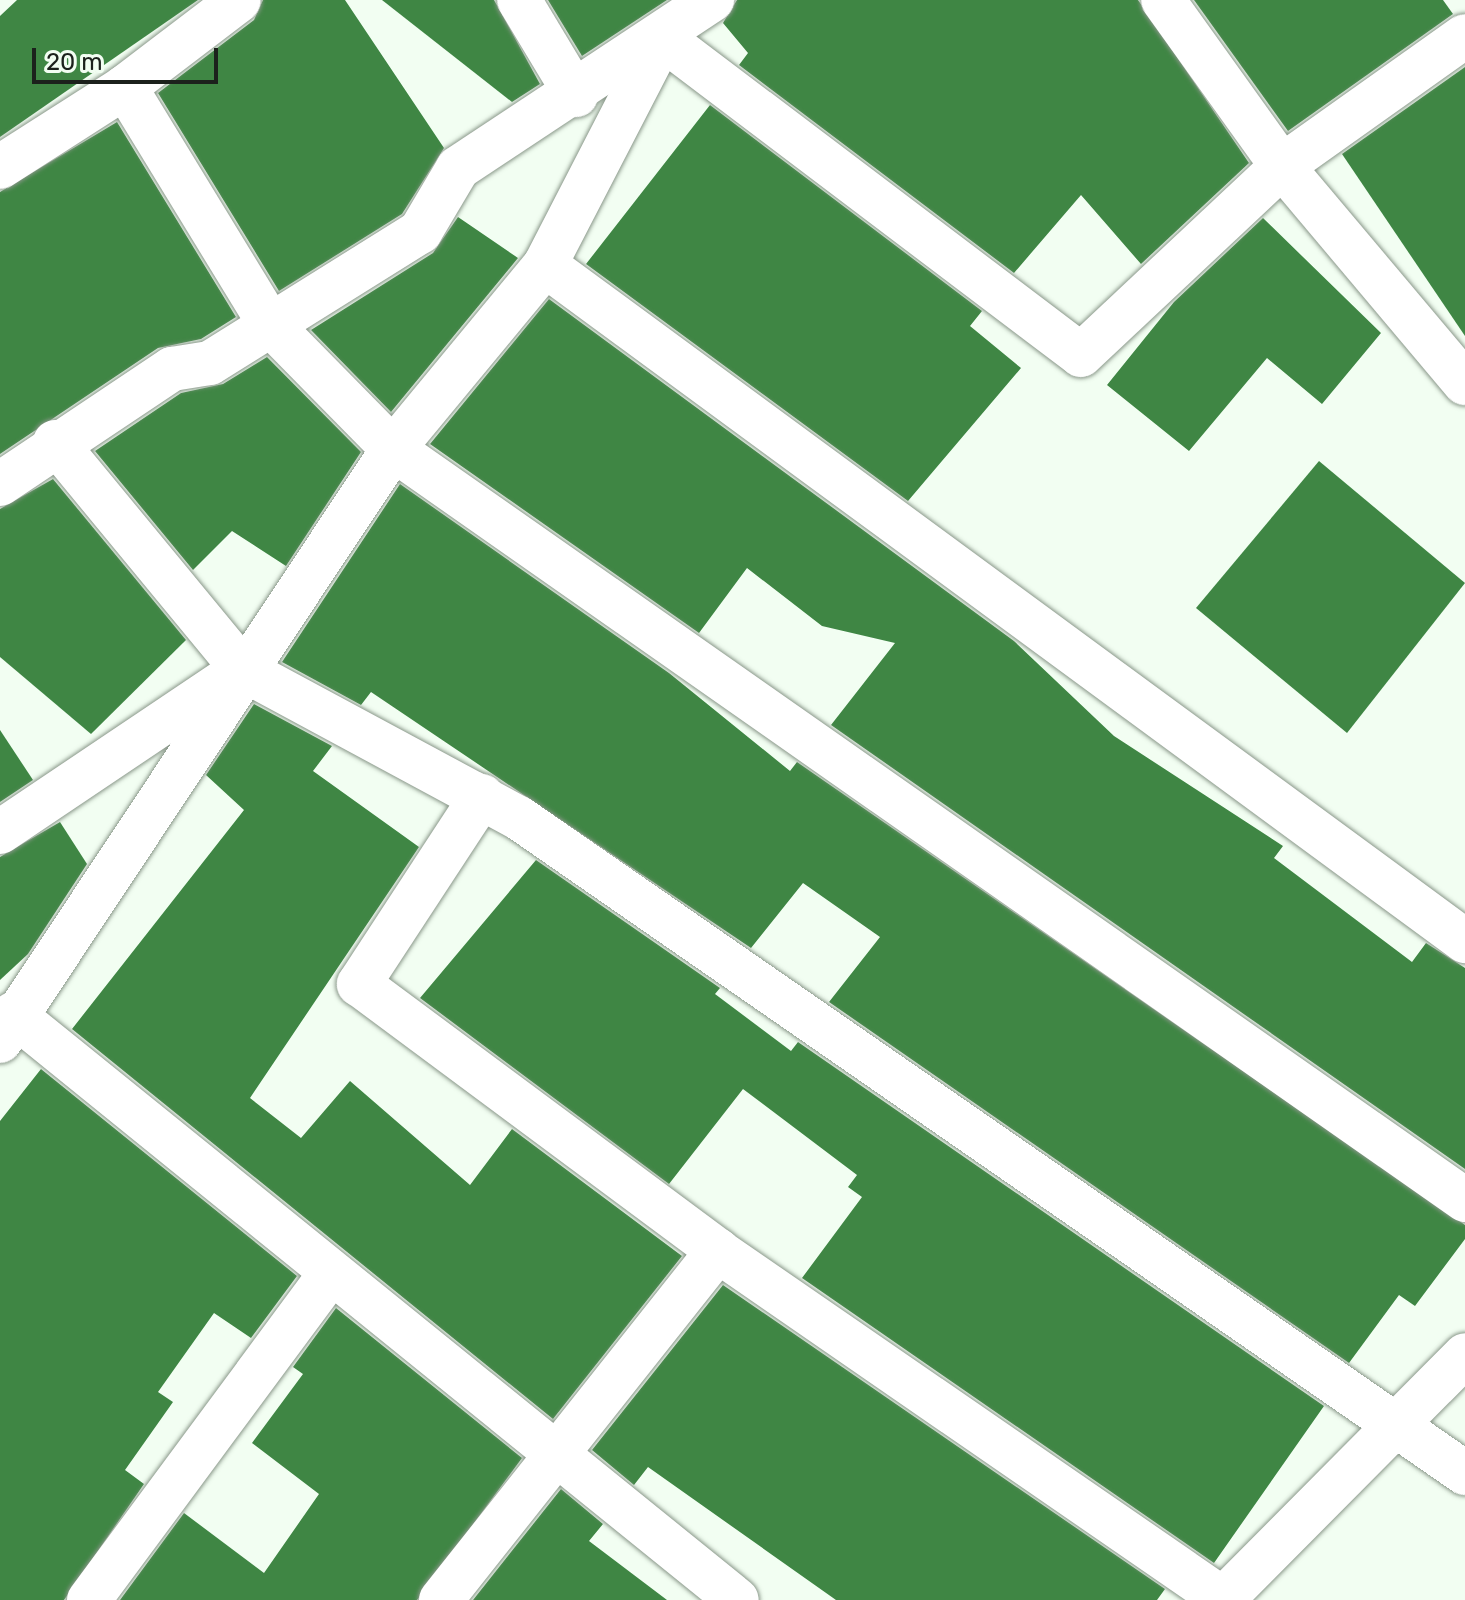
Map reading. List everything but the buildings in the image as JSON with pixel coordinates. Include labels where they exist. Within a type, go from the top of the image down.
[{"type":"street","points":[[0,167],[125,87],[239,0]]},
{"type":"street","points":[[519,0],[576,95]]},
{"type":"street","points":[[0,484],[55,442],[172,369],[210,363],[269,323],[420,232],[458,168],[576,95],[662,38],[712,0]]},
{"type":"street","points":[[1163,0],[1282,166],[1465,383]]},
{"type":"street","points":[[662,38],[1081,355],[1282,166],[1465,36]]},
{"type":"street","points":[[662,38],[545,265],[393,449],[242,669],[6,1028],[330,1274],[737,1600]]},
{"type":"street","points":[[125,87],[269,323],[393,449],[1465,1200]]},
{"type":"street","points":[[545,265],[1465,941]]},
{"type":"street","points":[[55,442],[242,669],[482,796],[850,1044],[1393,1426],[1465,1473]]},
{"type":"street","points":[[0,832],[242,669]]},
{"type":"street","points":[[482,796],[359,984],[718,1251],[1223,1600],[1465,1355]]},
{"type":"street","points":[[441,1600],[552,1454],[718,1251]]},
{"type":"street","points":[[89,1600],[330,1274]]}]
